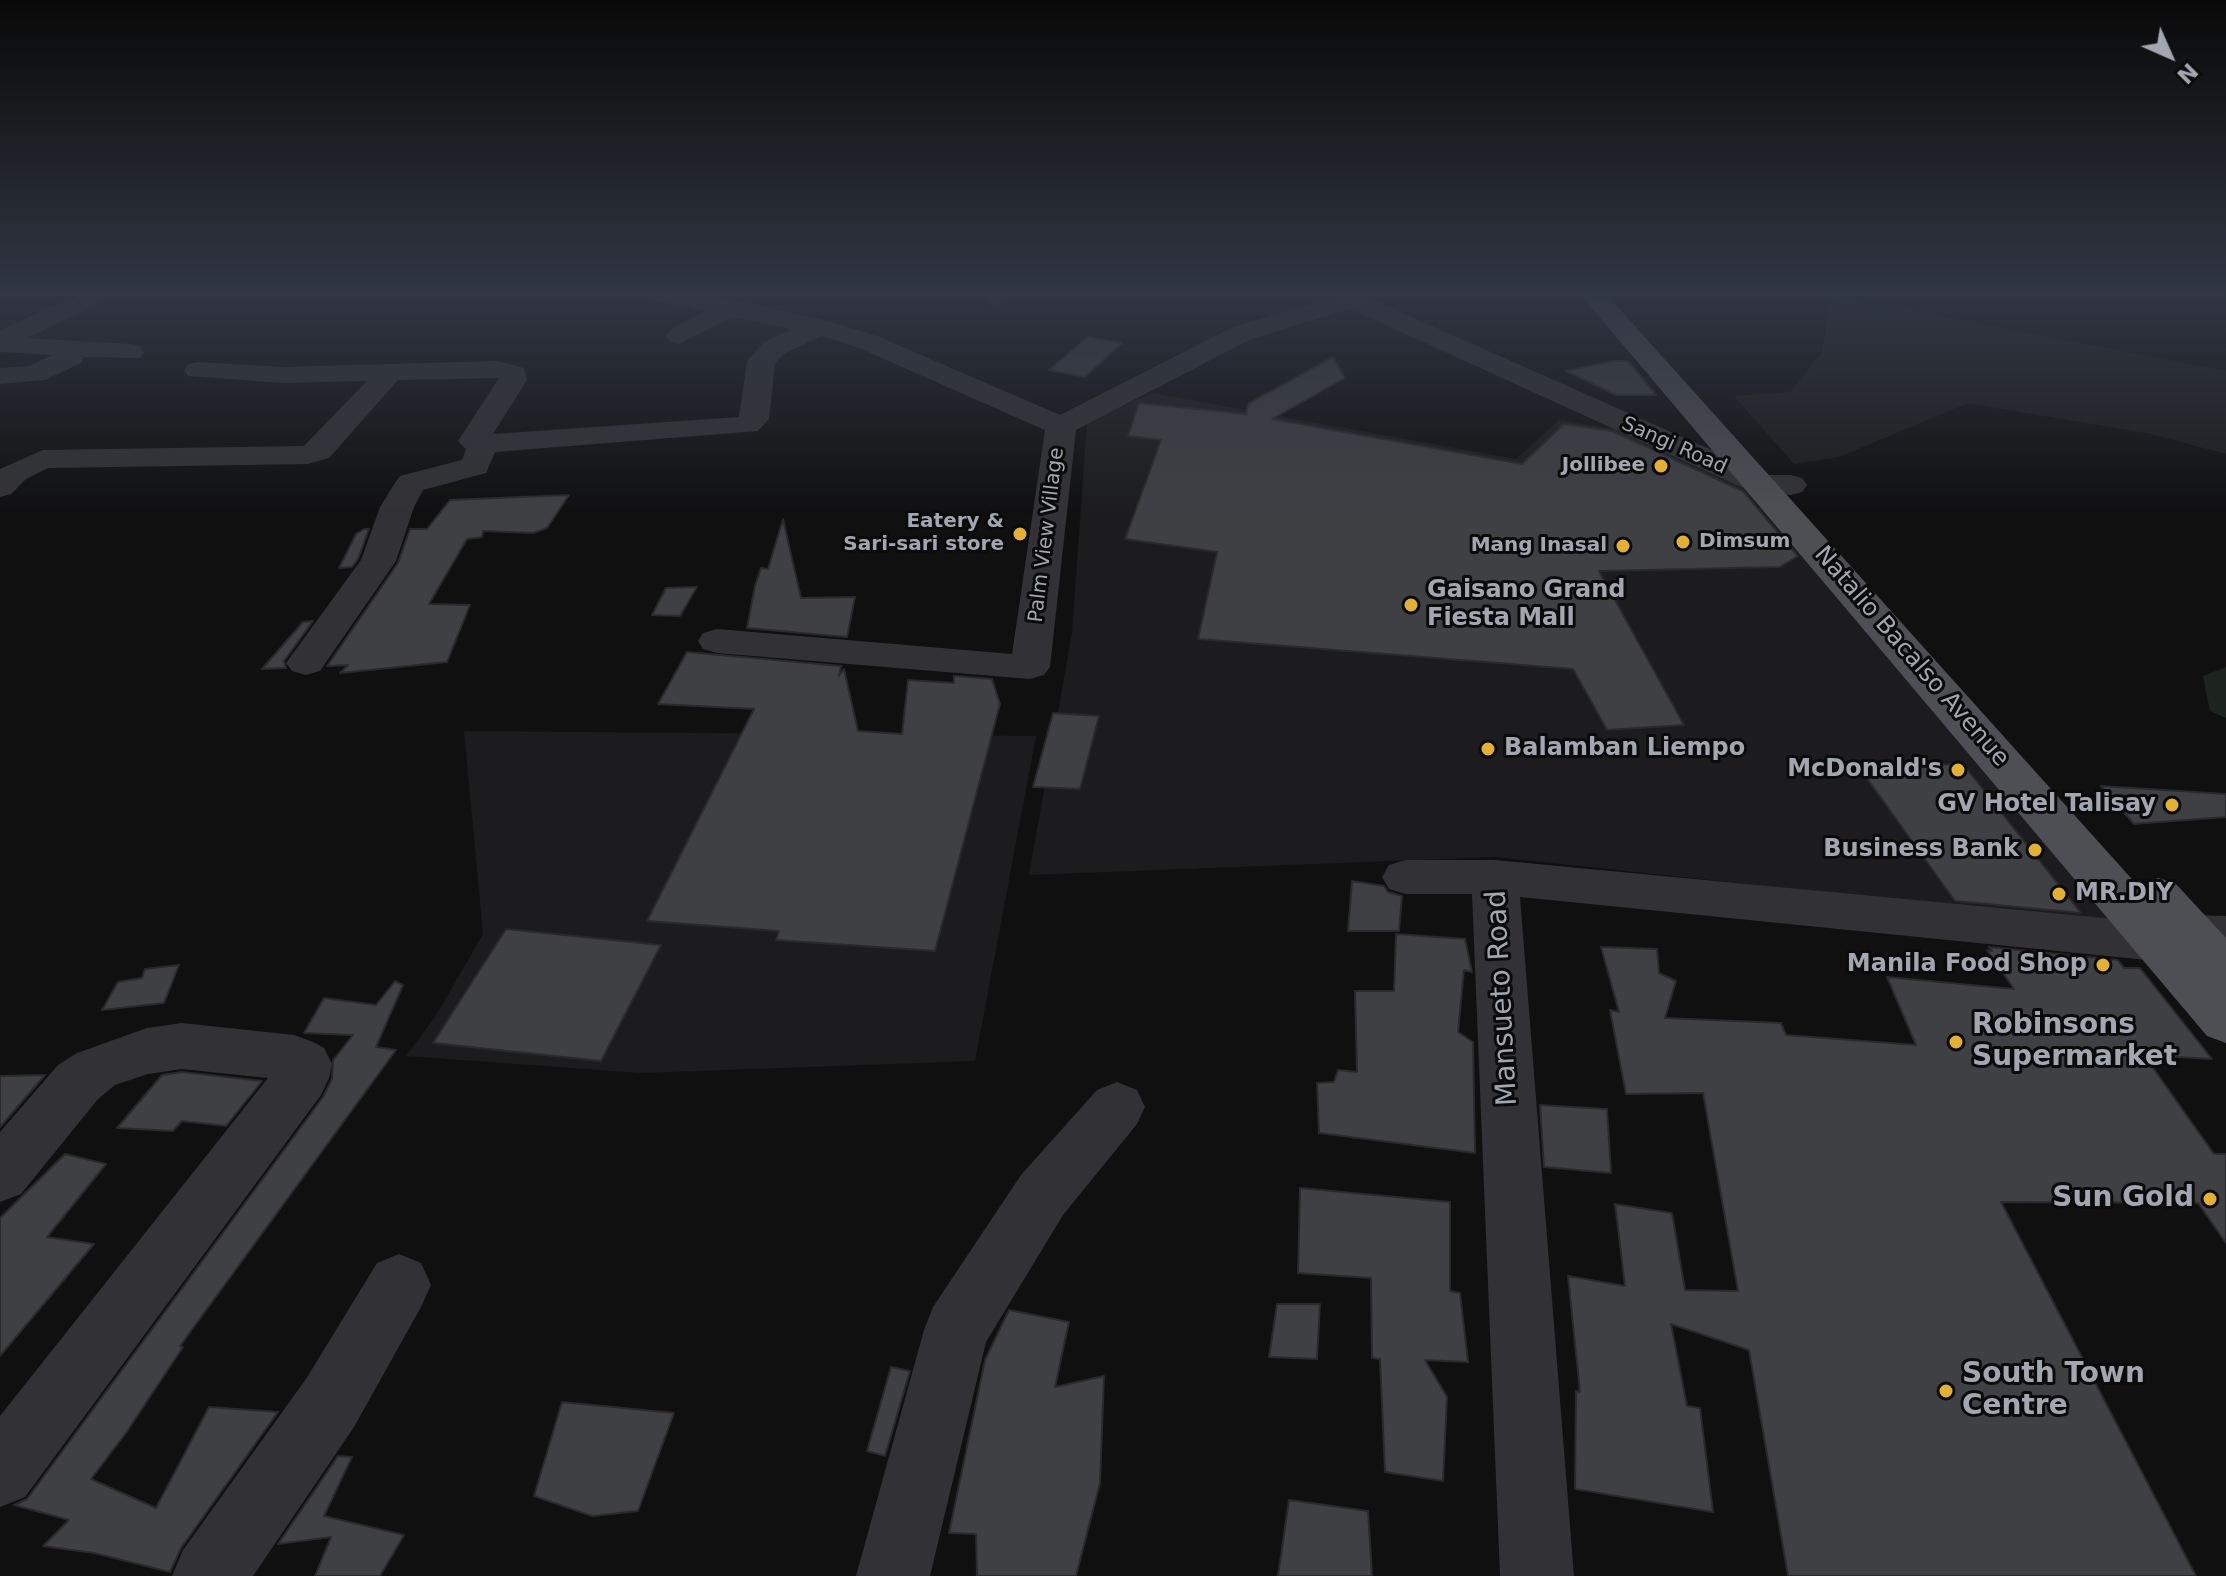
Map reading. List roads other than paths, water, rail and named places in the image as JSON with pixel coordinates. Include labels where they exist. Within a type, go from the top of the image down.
[{"type":"main road","name":"Natalio Bacalso Avenue","points":[[1665,369],[1777,485],[2191,937],[2226,971]]},
{"type":"main road","name":"Natalio Bacalso Avenue","points":[[1681,369],[1777,485]]},
{"type":"main road","name":"Natalio Bacalso Avenue","points":[[2191,937],[2226,1021]]},
{"type":"street","points":[[0,376],[42,373],[50,369]]},
{"type":"street","points":[[198,370],[284,375],[498,369],[514,374],[471,438],[483,444],[747,425],[754,419],[760,369]]},
{"type":"street","name":"Palm View Village","points":[[929,369],[1061,426]]},
{"type":"street","name":"Palm View Village","points":[[1061,426],[1173,369]]},
{"type":"street","name":"Sangi Road","points":[[1509,369],[1777,485]]},
{"type":"street","points":[[0,487],[15,472],[43,459],[308,455],[337,433],[390,372]]},
{"type":"street","name":"Palm View Village","points":[[717,641],[1030,667],[1061,426]]},
{"type":"street","points":[[306,663],[378,561],[397,507],[411,483],[475,466],[483,444]]},
{"type":"street","points":[[1406,877],[1495,877]]},
{"type":"street","name":"Mansueto Road","points":[[1537,1576],[1495,877],[2191,937]]},
{"type":"street","points":[[0,1175],[78,1082],[96,1069],[147,1051],[182,1046],[294,1058],[305,1064],[301,1078],[1,1469]]},
{"type":"street","points":[[893,1576],[956,1330],[1042,1195],[1117,1107]]},
{"type":"street","points":[[209,1576],[330,1403],[399,1285]]},
{"type":"place","name":"Jollibee","points":[[1661,466]]},
{"type":"place","name":"Eatery & Sari-sari store","points":[[1020,534]]},
{"type":"place","name":"Dimsum","points":[[1683,542]]},
{"type":"place","name":"Mang Inasal","points":[[1623,546]]},
{"type":"place","name":"Gaisano Grand Fiesta Mall","points":[[1411,605]]},
{"type":"place","name":"Balamban Liempo","points":[[1488,749]]},
{"type":"place","name":"McDonald's","points":[[1958,770]]},
{"type":"place","name":"GV Hotel Talisay","points":[[2172,805]]},
{"type":"place","name":"Business Bank","points":[[2035,850]]},
{"type":"place","name":"MR.DIY","points":[[2059,894]]},
{"type":"place","name":"Manila Food Shop","points":[[2103,965]]},
{"type":"place","name":"Robinsons Supermarket","points":[[1956,1042]]},
{"type":"place","name":"Sun Gold","points":[[2210,1199]]},
{"type":"place","name":"South Town Centre","points":[[1946,1391]]}]
